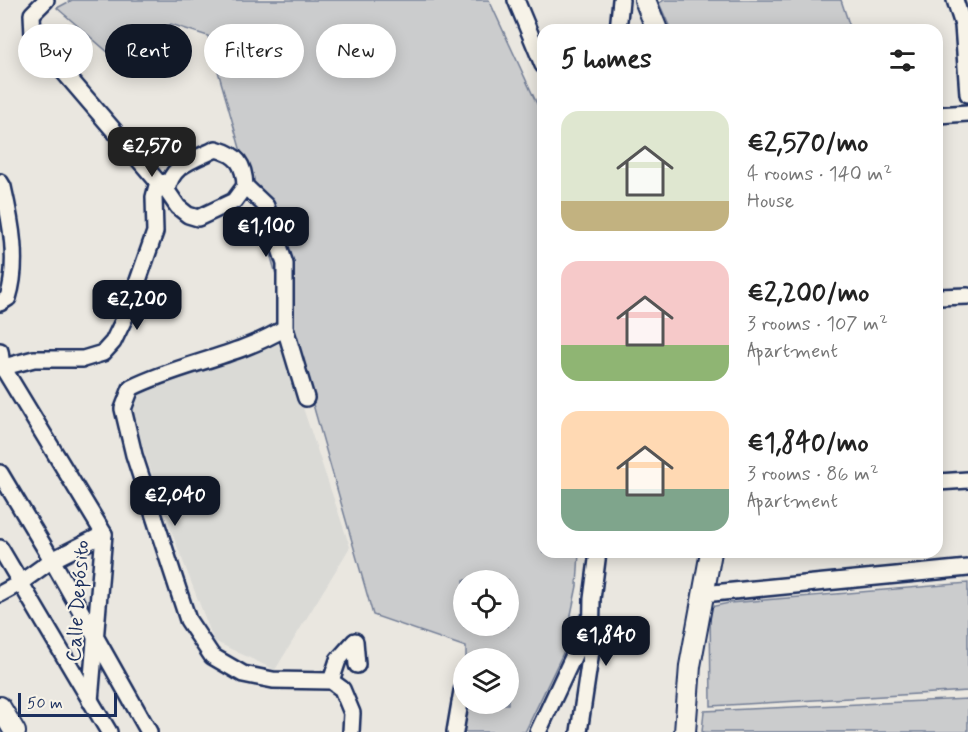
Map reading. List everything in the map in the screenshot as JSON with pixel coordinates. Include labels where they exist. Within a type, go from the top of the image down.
[{"type":"street","points":[[1,362],[83,359],[103,353],[113,342],[126,315],[155,232],[154,197],[163,183],[179,167],[216,149],[230,153],[240,165],[245,176],[245,186],[234,201],[198,218],[188,215],[171,200],[163,183],[33,36],[33,14],[46,0]]},
{"type":"street","points":[[516,0],[537,51]]},
{"type":"street","points":[[619,24],[621,5],[645,0],[655,24]]},
{"type":"street","points":[[955,0],[963,25],[968,94]]},
{"type":"street","points":[[943,116],[968,113]]},
{"type":"street","points":[[0,182],[12,227],[12,286],[8,298],[0,303]]},
{"type":"street","points":[[245,186],[266,206],[285,264],[285,328],[306,398]]},
{"type":"street","points":[[943,297],[968,296]]},
{"type":"street","points":[[285,328],[268,339],[158,375],[131,387],[123,409],[134,455],[188,620],[212,656],[243,674],[273,680],[331,681],[342,689],[352,713],[351,732]]},
{"type":"street","name":"Calle Depósito","points":[[1,362],[104,534],[90,701]]},
{"type":"street","points":[[0,473],[149,732]]},
{"type":"street","points":[[943,482],[968,480]]},
{"type":"street","points":[[0,594],[52,560],[104,534]]},
{"type":"street","points":[[0,548],[109,732]]},
{"type":"street","points":[[579,732],[591,651],[592,599],[597,558]]},
{"type":"street","points":[[685,732],[690,666],[710,558]]},
{"type":"street","points":[[703,594],[968,568]]},
{"type":"street","points":[[538,732],[581,640],[592,599]]},
{"type":"street","points":[[331,681],[338,660],[355,641],[357,665]]},
{"type":"street","points":[[0,707],[15,732]]},
{"type":"street","points":[[455,732],[458,714]]},
{"type":"shaded area","points":[[72,0],[489,0],[537,104],[537,558],[579,558],[577,586],[563,653],[525,732],[464,732],[464,714],[519,714],[519,648],[466,648],[373,615],[220,78],[304,78],[304,24],[204,24],[204,35],[192,31],[192,24],[105,24],[105,50],[93,39],[93,24],[75,24],[57,8]]},
{"type":"shaded area","points":[[664,0],[841,0],[849,24],[668,24],[659,3]]},
{"type":"shaded area","points":[[281,343],[350,547],[275,670],[214,641],[169,525],[129,405],[147,387]]},
{"type":"shaded area","points":[[968,583],[968,691],[711,706],[710,607],[729,603]]},
{"type":"shaded area","points":[[968,699],[968,732],[702,732],[704,711]]}]
